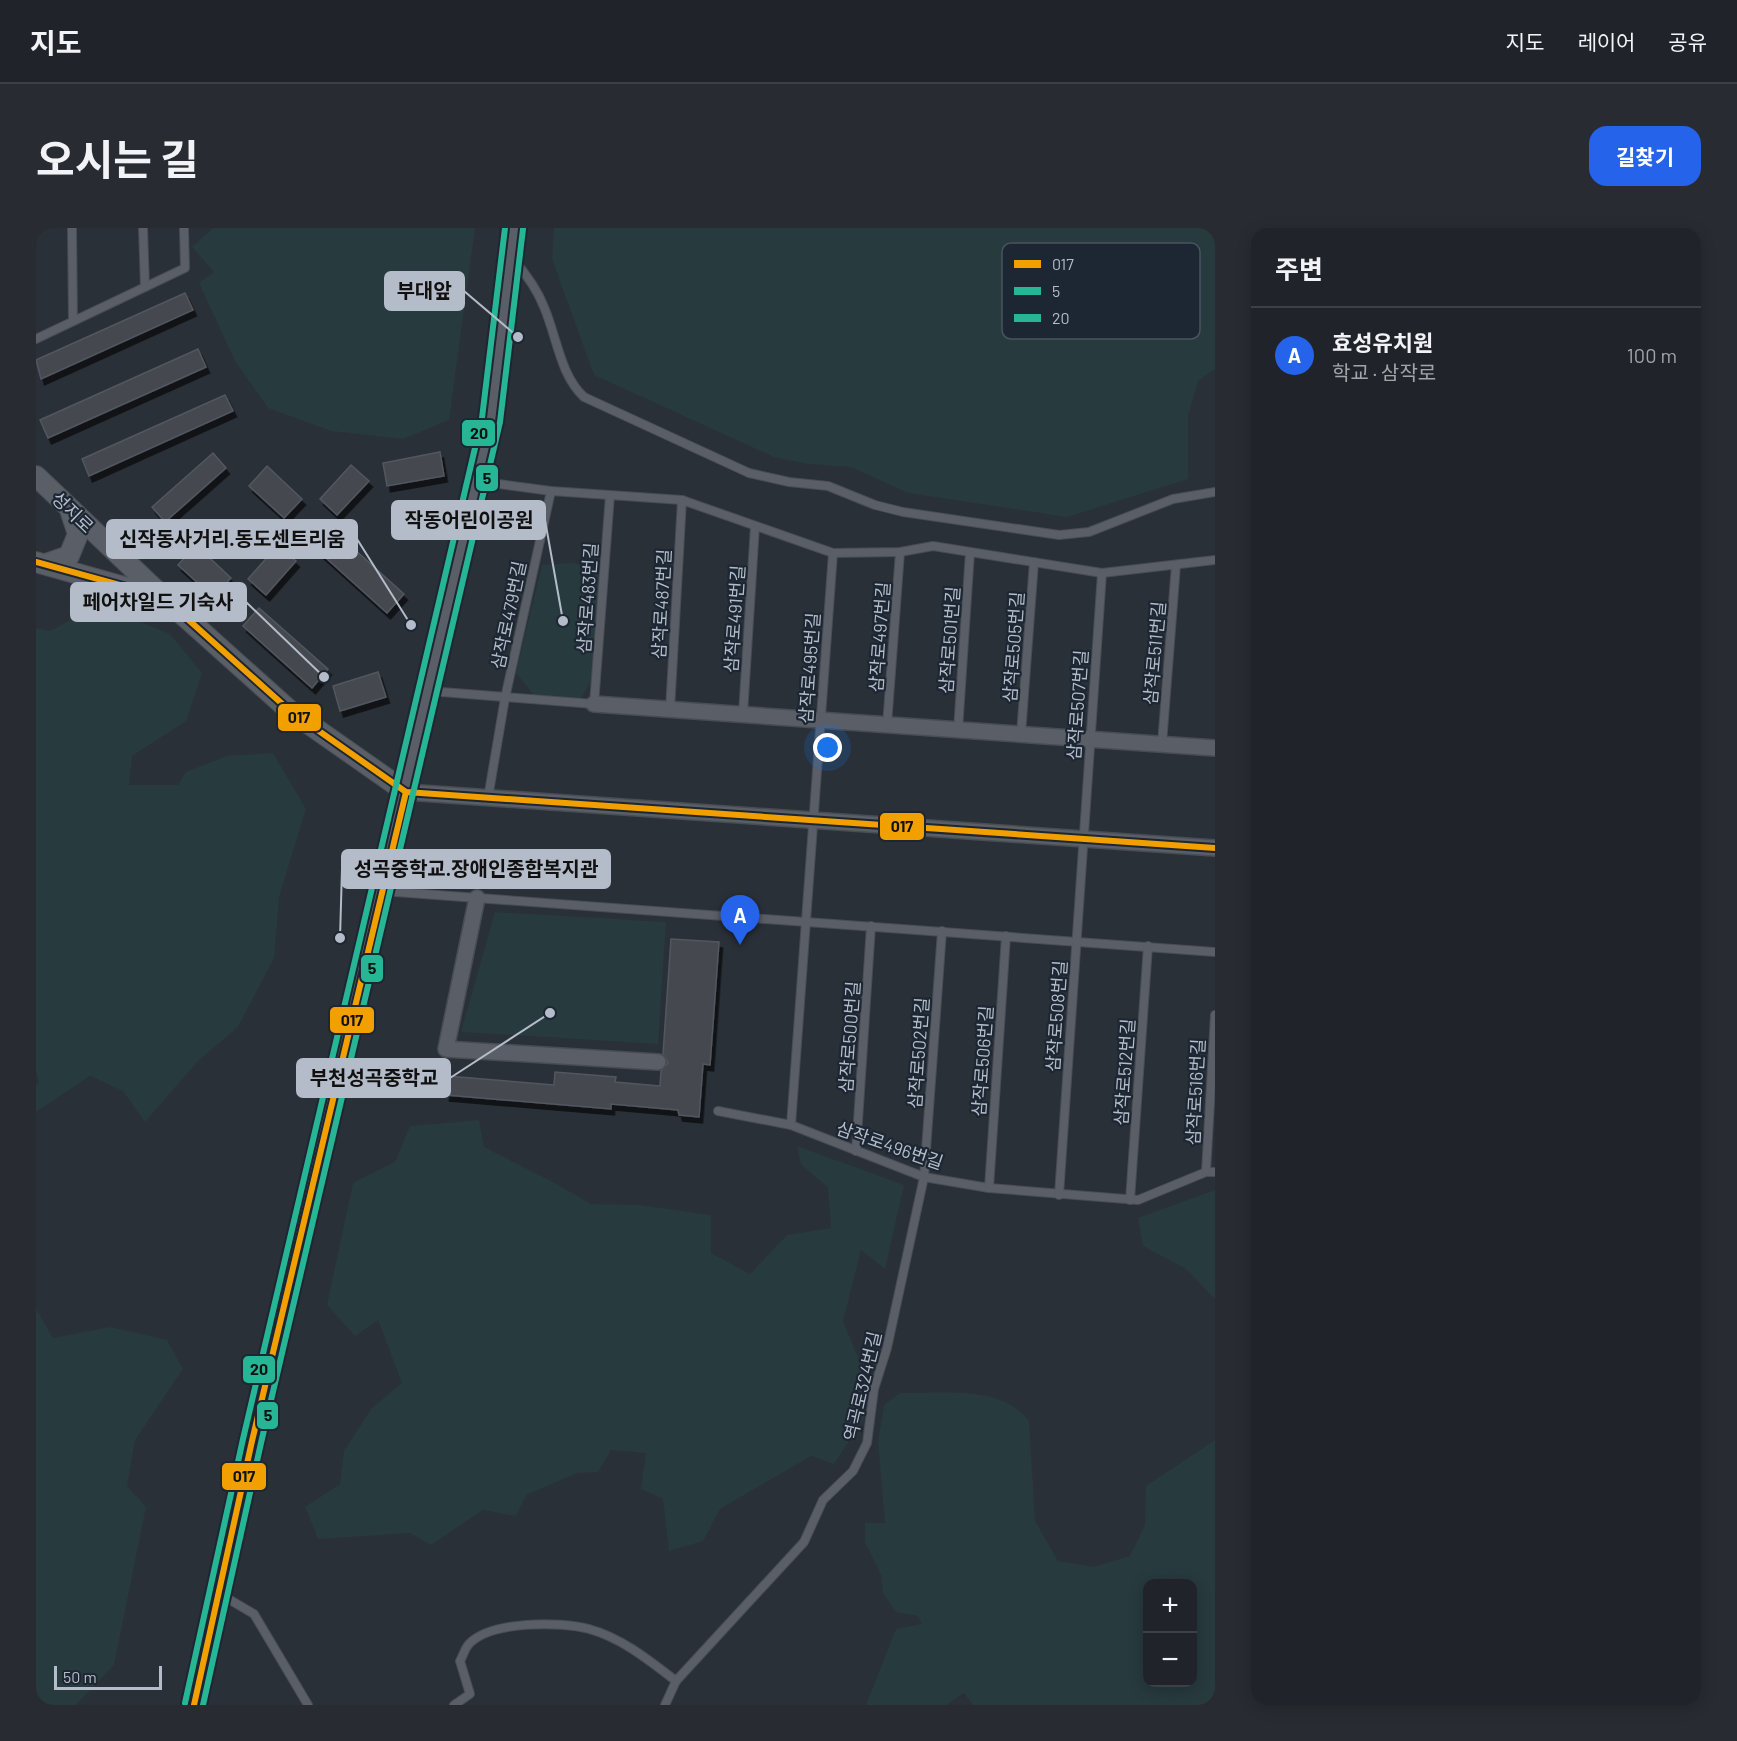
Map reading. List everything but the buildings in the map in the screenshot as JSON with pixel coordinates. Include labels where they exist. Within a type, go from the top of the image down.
[{"type":"street","points":[[194,1705],[477,481],[490,420],[514,228]]},
{"type":"street","name":"성지로","points":[[36,476],[163,597],[289,710],[406,792]]},
{"type":"street","points":[[41,563],[69,556],[78,534],[70,510]]},
{"type":"street","points":[[41,563],[163,597]]},
{"type":"street","points":[[594,704],[1215,748]]},
{"type":"street","points":[[406,792],[1215,848]]},
{"type":"street","points":[[477,898],[446,1049],[658,1062]]},
{"type":"lane","points":[[72,228],[73,320]]},
{"type":"lane","points":[[143,228],[145,287]]},
{"type":"lane","points":[[36,339],[185,268],[184,228]]},
{"type":"lane","points":[[511,256],[534,287],[544,307],[568,376],[584,398],[749,473],[789,482],[828,486],[875,505],[903,512],[1059,535],[1089,532],[1173,499],[1215,492]]},
{"type":"lane","points":[[477,481],[551,491],[682,500],[833,553],[900,552],[933,546],[1102,573],[1215,560]]},
{"type":"lane","name":"삼작로479번길","points":[[488,798],[505,698],[551,491]]},
{"type":"lane","name":"삼작로483번길","points":[[594,704],[610,495]]},
{"type":"lane","name":"삼작로487번길","points":[[670,710],[682,500]]},
{"type":"lane","name":"삼작로491번길","points":[[743,714],[755,526]]},
{"type":"lane","name":"삼작로497번길","points":[[887,725],[900,552]]},
{"type":"lane","name":"삼작로501번길","points":[[958,730],[970,552]]},
{"type":"lane","name":"삼작로495번길","points":[[813,820],[833,553]]},
{"type":"lane","name":"삼작로505번길","points":[[1021,734],[1034,562]]},
{"type":"lane","name":"삼작로511번길","points":[[1162,744],[1176,565]]},
{"type":"lane","name":"삼작로507번길","points":[[1082,839],[1102,573]]},
{"type":"lane","points":[[429,691],[594,704]]},
{"type":"lane","points":[[791,1125],[813,820]]},
{"type":"lane","name":"삼작로508번길","points":[[1059,1195],[1082,839]]},
{"type":"lane","points":[[382,891],[1215,952]]},
{"type":"lane","name":"삼작로500번길","points":[[856,1151],[871,926]]},
{"type":"lane","name":"삼작로502번길","points":[[924,1177],[942,931]]},
{"type":"lane","name":"삼작로506번길","points":[[989,1188],[1006,936]]},
{"type":"lane","name":"삼작로512번길","points":[[1130,1200],[1148,946]]},
{"type":"lane","name":"삼작로516번길","points":[[1206,1172],[1215,1015]]},
{"type":"lane","name":"삼작로496번길","points":[[718,1111],[791,1125],[924,1177],[989,1188],[1138,1200],[1206,1172],[1215,1172]]},
{"type":"lane","name":"역곡로324번길","points":[[665,1705],[676,1681],[804,1542],[823,1500],[853,1471],[867,1443],[874,1389],[887,1348],[924,1177]]},
{"type":"lane","points":[[219,1593],[254,1614],[308,1705]]},
{"type":"lane","points":[[454,1705],[470,1694],[460,1661],[469,1644],[491,1631],[539,1623],[589,1629],[634,1650],[676,1681]]},
{"type":"green space","points":[[213,228],[475,228],[449,420],[403,439],[331,431],[268,408],[235,361],[199,283],[214,272],[192,247]]},
{"type":"green space","points":[[554,228],[1215,228],[1215,369],[1198,381],[1188,416],[1188,479],[1067,517],[908,493],[851,467],[808,464],[774,457],[594,375],[552,259]]},
{"type":"green space","points":[[572,563],[601,569],[594,675],[581,699],[535,696],[516,673],[542,565]]},
{"type":"green space","points":[[99,605],[170,634],[202,673],[186,721],[132,756],[129,785],[178,785],[186,772],[227,756],[273,753],[306,809],[279,897],[274,958],[238,1027],[198,1061],[145,1122],[123,1091],[90,1076],[36,1112],[36,1085],[39,1082],[36,1071],[36,628],[50,631]]},
{"type":"green space","points":[[495,912],[666,922],[658,1044],[461,1032]]},
{"type":"green space","points":[[479,1120],[484,1147],[591,1204],[638,1205],[711,1215],[711,1253],[750,1274],[787,1235],[831,1228],[828,1187],[801,1165],[797,1146],[904,1185],[885,1269],[861,1250],[843,1321],[860,1362],[864,1418],[834,1464],[811,1456],[720,1509],[703,1541],[669,1551],[663,1499],[641,1489],[646,1453],[611,1450],[598,1472],[577,1473],[526,1495],[516,1516],[483,1510],[431,1545],[410,1533],[318,1539],[305,1507],[340,1484],[344,1451],[371,1409],[402,1383],[378,1320],[355,1336],[327,1305],[353,1183],[395,1162],[410,1126]]},
{"type":"green space","points":[[1215,1190],[1215,1299],[1186,1269],[1143,1246],[1138,1218]]},
{"type":"green space","points":[[36,1309],[53,1338],[110,1327],[167,1340],[183,1369],[135,1440],[127,1486],[146,1507],[114,1665],[76,1705],[36,1705]]},
{"type":"green space","points":[[900,1393],[969,1393],[1003,1401],[1017,1409],[1029,1421],[1035,1521],[1058,1561],[1094,1567],[1130,1556],[1145,1525],[1146,1486],[1215,1440],[1215,1705],[973,1705],[964,1693],[946,1705],[866,1705],[896,1629],[922,1624],[918,1616],[896,1612],[883,1593],[881,1575],[865,1542],[865,1523],[885,1523],[878,1442],[884,1405]]},
{"type":"transit line","name":"20","points":[[185,1703],[243,1439],[482,418],[505,228]]},
{"type":"transit line","name":"5","points":[[203,1705],[261,1443],[500,422],[523,229]]},
{"type":"transit line","name":"017","points":[[36,562],[163,597],[289,710],[406,792],[1215,848]]},
{"type":"transit line","name":"017","points":[[194,1705],[252,1441],[406,792]]},
{"type":"place","name":"부대앞","points":[[518,337]]},
{"type":"place","name":"작동어린이공원","points":[[563,621]]},
{"type":"place","name":"신작동사거리.동도센트리움","points":[[411,625]]},
{"type":"place","name":"페어차일드 기숙사","points":[[324,677]]},
{"type":"place","name":"성곡중학교.장애인종합복지관","points":[[340,938]]},
{"type":"place","name":"효성유치원","points":[[740,945]]},
{"type":"place","name":"부천성곡중학교","points":[[550,1013]]}]
